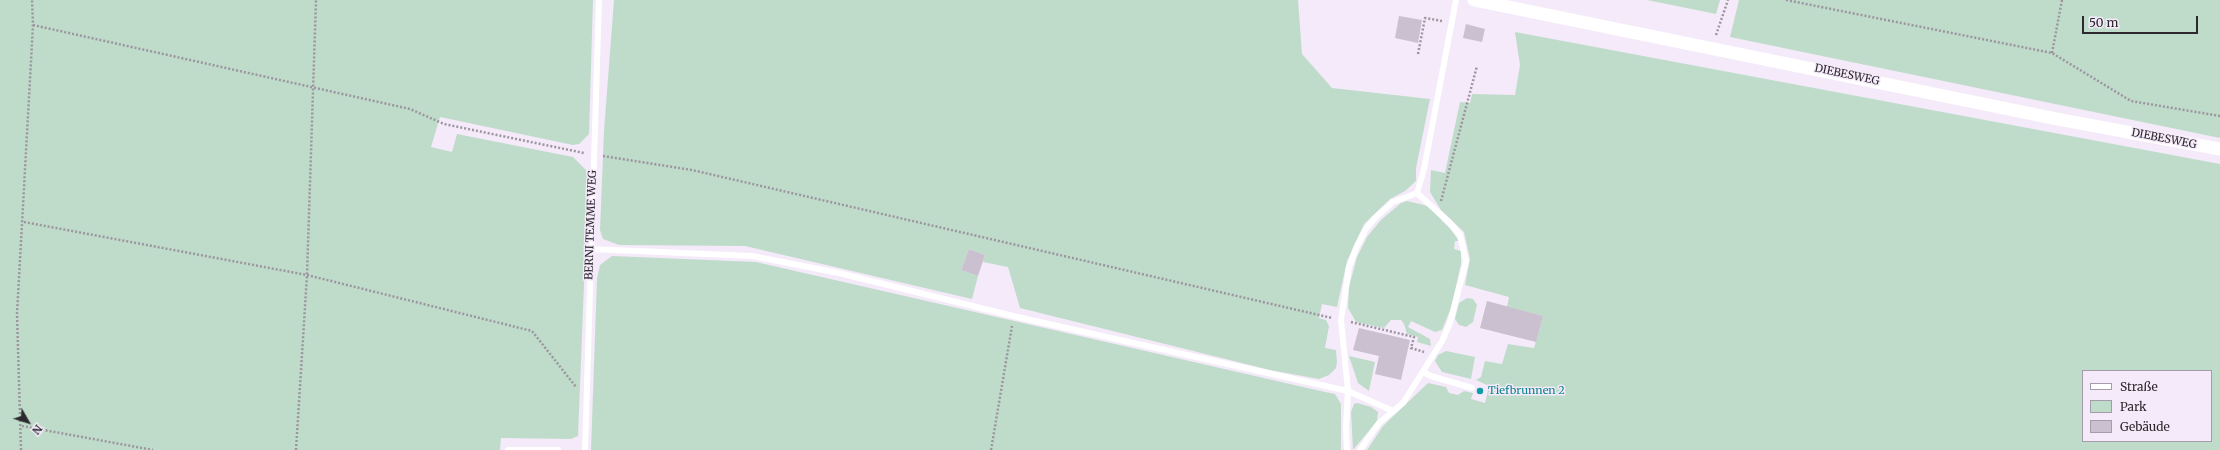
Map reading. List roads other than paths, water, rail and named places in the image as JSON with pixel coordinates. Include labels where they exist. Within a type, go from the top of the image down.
[{"type":"street","name":"DIEBESWEG","points":[[1474,0],[2058,118],[2220,149]]},
{"type":"lane","name":"BERNI TEMME WEG","points":[[585,450],[590,249],[600,0]]},
{"type":"lane","points":[[1417,193],[1424,169],[1456,0]]},
{"type":"lane","points":[[1360,450],[1380,423],[1403,402],[1434,355],[1450,323],[1466,261],[1460,235],[1417,193]]},
{"type":"lane","points":[[1347,450],[1346,427],[1348,391],[1341,320],[1349,268],[1357,246],[1366,229],[1376,217],[1393,202],[1417,193]]},
{"type":"lane","points":[[590,249],[752,256],[839,273],[1013,316],[1348,391],[1393,411]]},
{"type":"lane","points":[[1423,372],[1431,376],[1472,388]]},
{"type":"lane","points":[[508,450],[558,450]]},
{"type":"place","name":"Tiefbrunnen 2","points":[[1480,391]]}]
